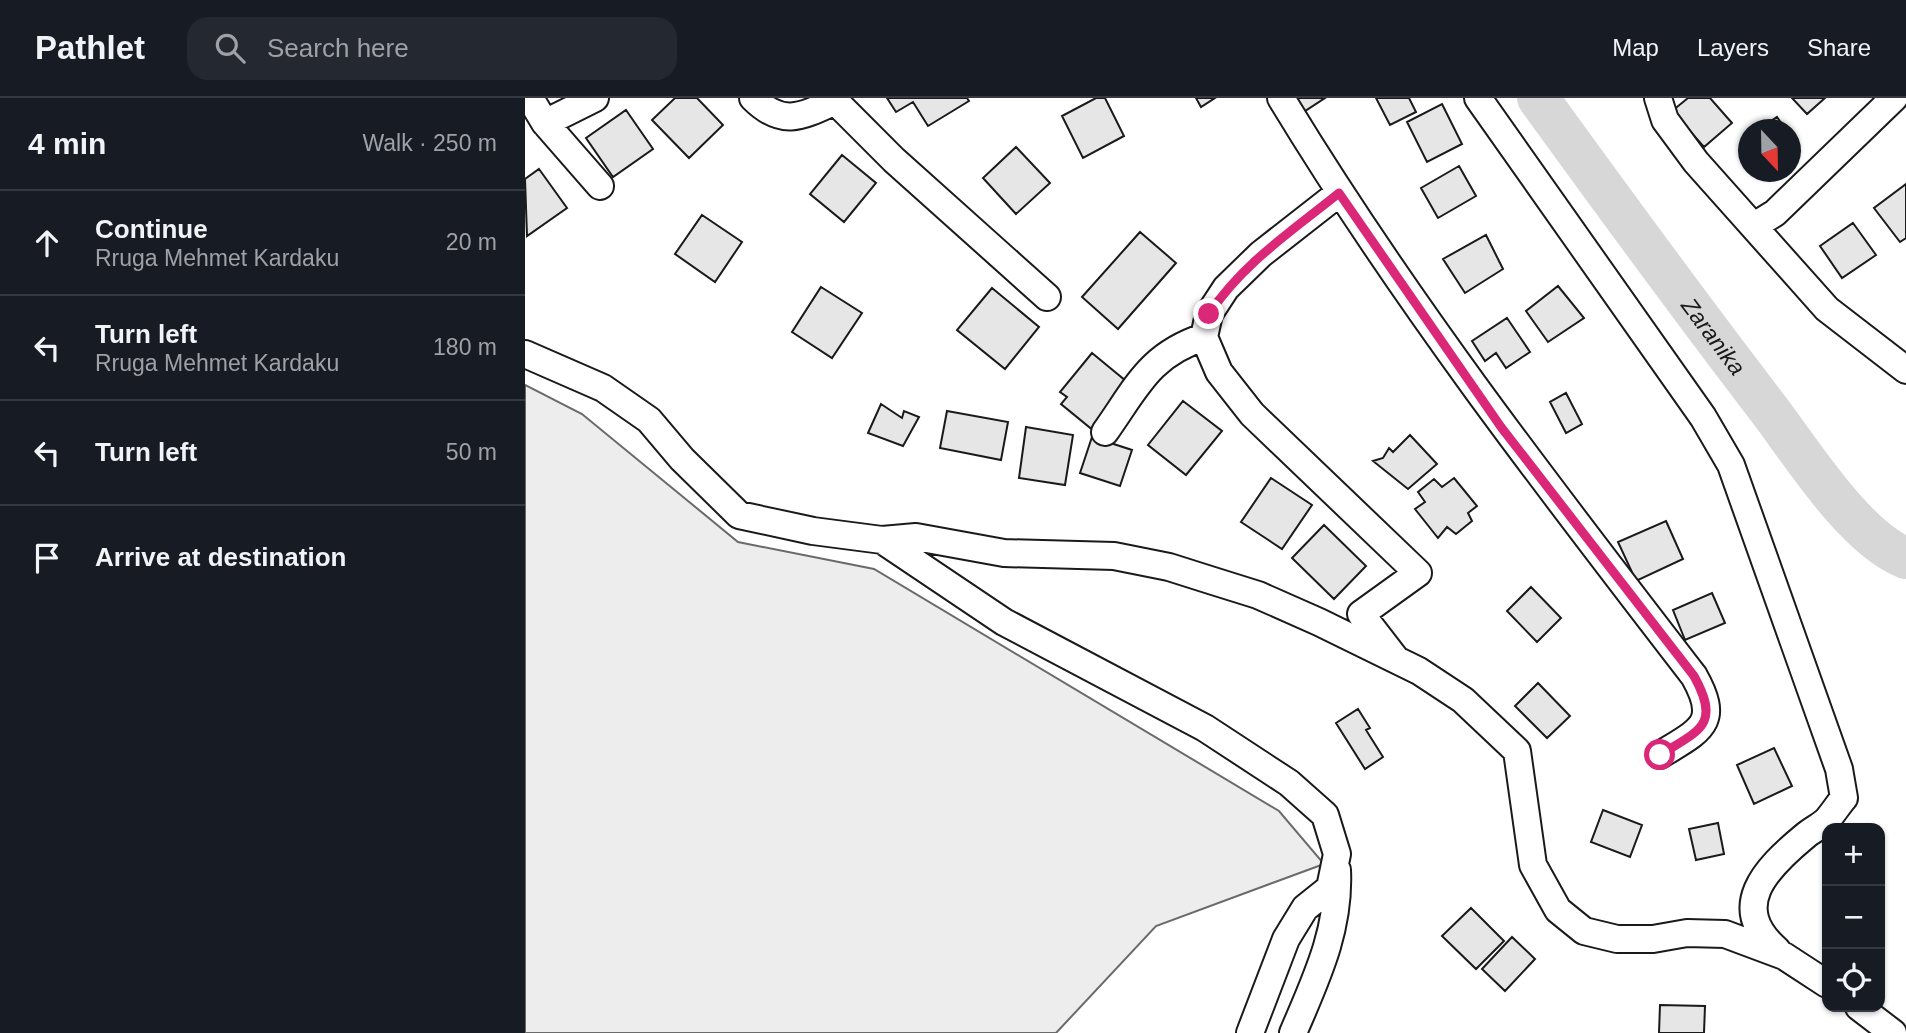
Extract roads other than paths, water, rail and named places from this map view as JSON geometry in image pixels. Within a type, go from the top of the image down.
[{"type":"street","points":[[530,98],[545,123],[600,186]]},
{"type":"street","points":[[545,123],[595,98]]},
{"type":"street","points":[[761,106],[792,98]]},
{"type":"street","points":[[1281,98],[1339,193],[1501,427],[1694,676],[1705,696],[1708,711],[1706,721],[1696,732],[1660,755]]},
{"type":"street","points":[[1478,98],[1703,417],[1731,465],[1839,769],[1844,798],[1826,821],[1777,861],[1759,883],[1753,907],[1759,934],[1784,956],[1822,981]]},
{"type":"street","points":[[1658,98],[1665,120],[1696,162],[1828,309],[1906,370]]},
{"type":"street","points":[[1754,226],[1782,206],[1894,98]]},
{"type":"street","points":[[761,106],[802,117],[835,102],[894,160],[1048,297]]},
{"type":"street","points":[[1339,193],[1261,254],[1226,288],[1209,314],[1204,337],[1219,372],[1252,414],[1417,573],[1361,614],[1398,662]]},
{"type":"street","points":[[1105,432],[1156,360],[1185,343],[1204,337]]},
{"type":"street","points":[[525,354],[603,388],[649,420],[682,459],[739,515],[813,531],[883,540],[916,537],[993,551],[1114,556],[1169,567],[1258,595],[1398,662],[1463,700],[1517,751],[1533,865],[1558,910],[1584,931],[1617,939],[1653,939],[1687,933],[1725,934],[1784,956]]},
{"type":"street","points":[[883,540],[1004,622],[1205,728],[1289,783],[1325,815],[1337,854],[1339,902],[1322,964],[1293,1033]]},
{"type":"street","points":[[1250,1033],[1286,939],[1305,908],[1329,888],[1337,854]]},
{"type":"street","points":[[1866,1012],[1893,1033]]},
{"type":"waterway","name":"Zaranika","points":[[1538,98],[1814,472],[1868,533],[1906,558]]}]
